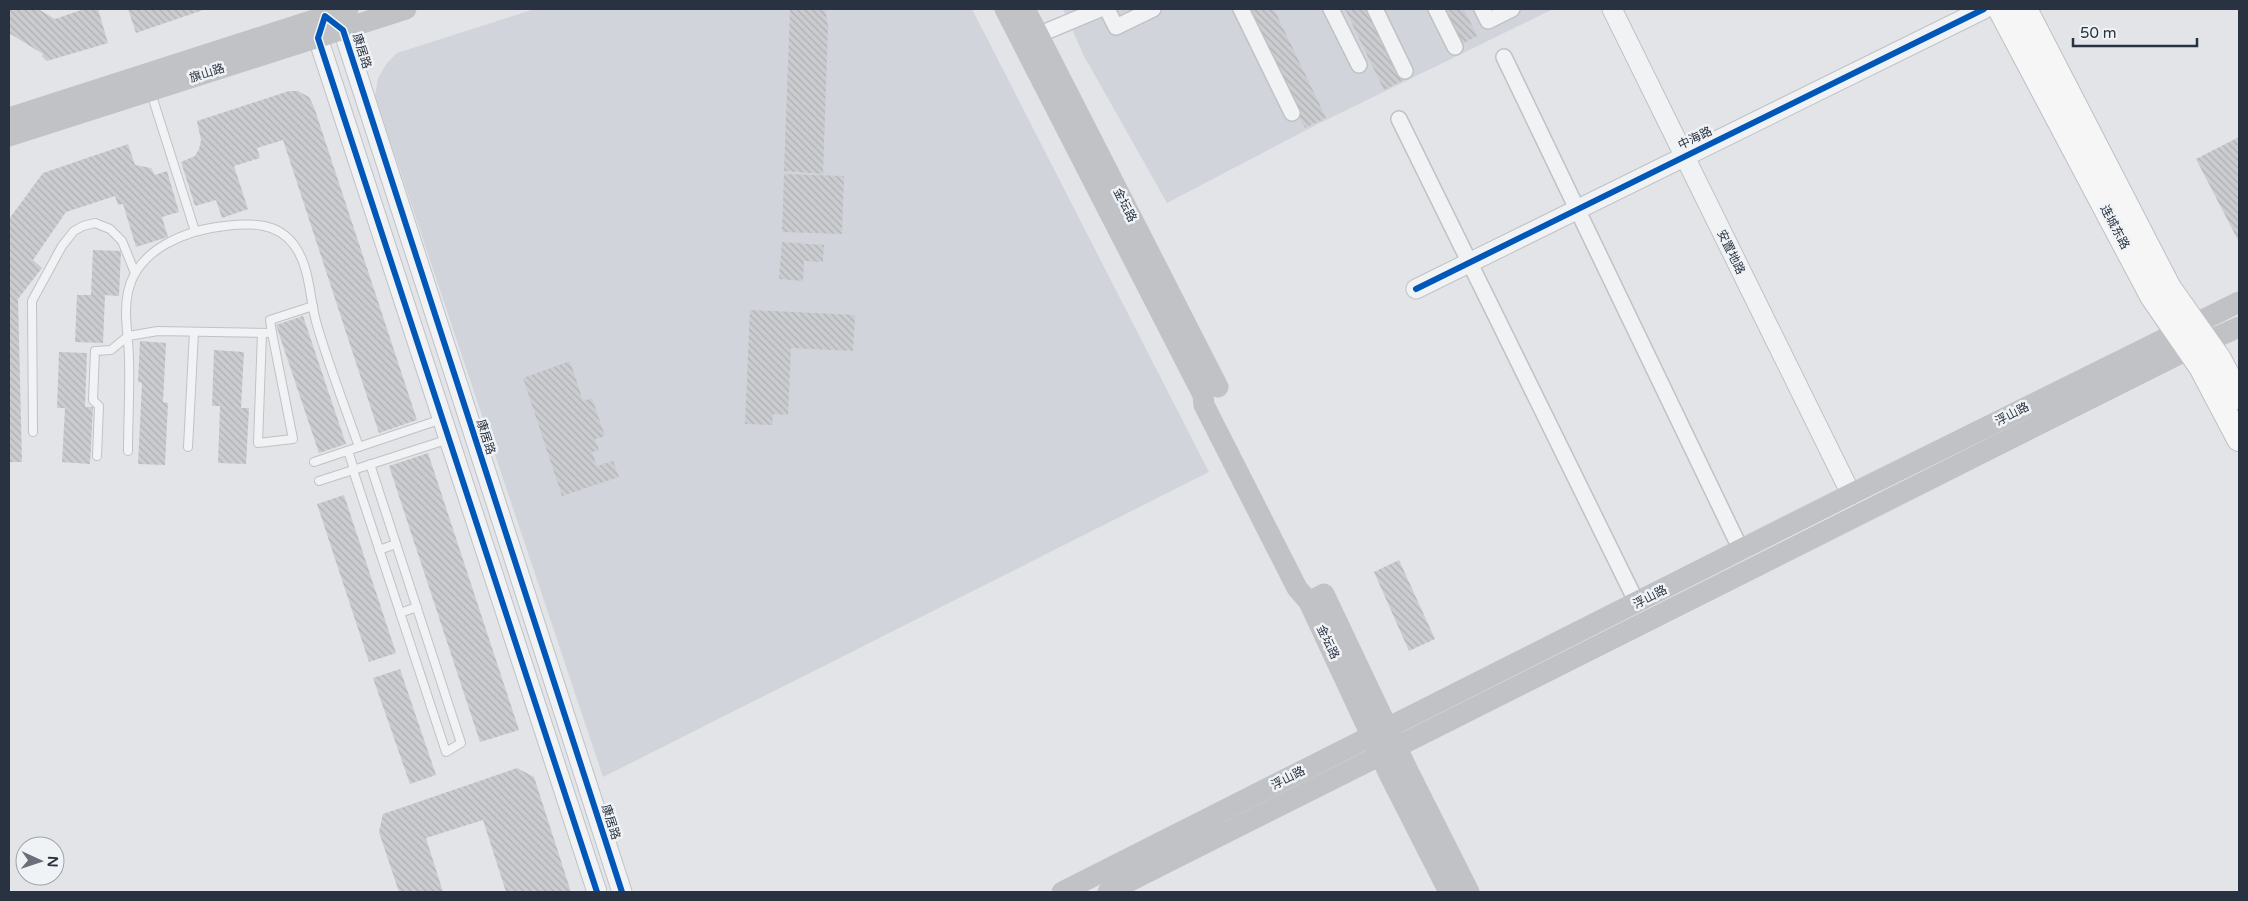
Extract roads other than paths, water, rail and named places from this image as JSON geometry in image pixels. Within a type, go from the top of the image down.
[{"type":"main road","name":"旗山路","points":[[9,118],[348,9]]},
{"type":"main road","name":"旗山路","points":[[9,136],[406,9]]},
{"type":"main road","name":"金坛路","points":[[1005,9],[1210,391]]},
{"type":"main road","name":"金坛路","points":[[1025,9],[1210,391],[1204,405],[1297,588],[1316,598],[1385,742],[1449,892]]},
{"type":"main road","name":"连城东路","points":[[2000,9],[2152,296],[2192,337],[2219,359],[2239,398]]},
{"type":"main road","name":"连城东路","points":[[2025,9],[2169,288],[2192,337],[2201,367],[2239,439]]},
{"type":"main road","name":"浮山路","points":[[1062,892],[1385,742],[2192,337],[2239,302]]},
{"type":"main road","name":"浮山路","points":[[1108,892],[1637,603],[1851,494],[2192,337],[2239,327]]},
{"type":"main road","name":"金坛路","points":[[1385,742],[1469,892]]},
{"type":"street","points":[[1038,35],[1100,9]]},
{"type":"street","points":[[1107,9],[1116,27],[1153,9]]},
{"type":"street","points":[[1241,9],[1292,113]]},
{"type":"street","points":[[1331,9],[1359,65]]},
{"type":"street","points":[[1375,9],[1404,71]]},
{"type":"street","points":[[1436,9],[1455,47]]},
{"type":"street","points":[[1482,9],[1488,21],[1512,9]]},
{"type":"street","name":"安置地路","points":[[1612,9],[1851,494]]},
{"type":"street","name":"中海路","points":[[1416,289],[1984,9]]},
{"type":"street","name":"康居路","points":[[325,16],[343,30],[622,892]]},
{"type":"street","points":[[325,16],[318,38],[597,892]]},
{"type":"street","points":[[1504,57],[1742,550]]},
{"type":"street","points":[[1399,119],[1637,603]]},
{"type":"lane","points":[[150,91],[196,232]]},
{"type":"lane","points":[[33,432],[32,302],[67,238],[83,226],[94,223],[110,229],[122,241],[135,273]]},
{"type":"lane","points":[[128,451],[128,336],[126,311],[128,292],[135,273],[145,259],[161,247],[196,232],[243,224],[266,225],[282,233],[294,246],[302,260],[316,324],[359,447]]},
{"type":"lane","points":[[262,333],[258,443],[293,439],[270,320],[313,306]]},
{"type":"lane","points":[[97,456],[99,406],[93,400],[95,352],[111,350],[128,336],[158,331],[272,333]]},
{"type":"lane","points":[[188,447],[194,332]]},
{"type":"lane","points":[[314,462],[442,419]]},
{"type":"lane","points":[[319,481],[449,439]]},
{"type":"lane","points":[[348,451],[446,752],[461,743],[370,464]]},
{"type":"lane","points":[[379,550],[396,544]]},
{"type":"lane","points":[[400,613],[417,607]]},
{"type":"lane","points":[[424,685],[440,679]]}]
